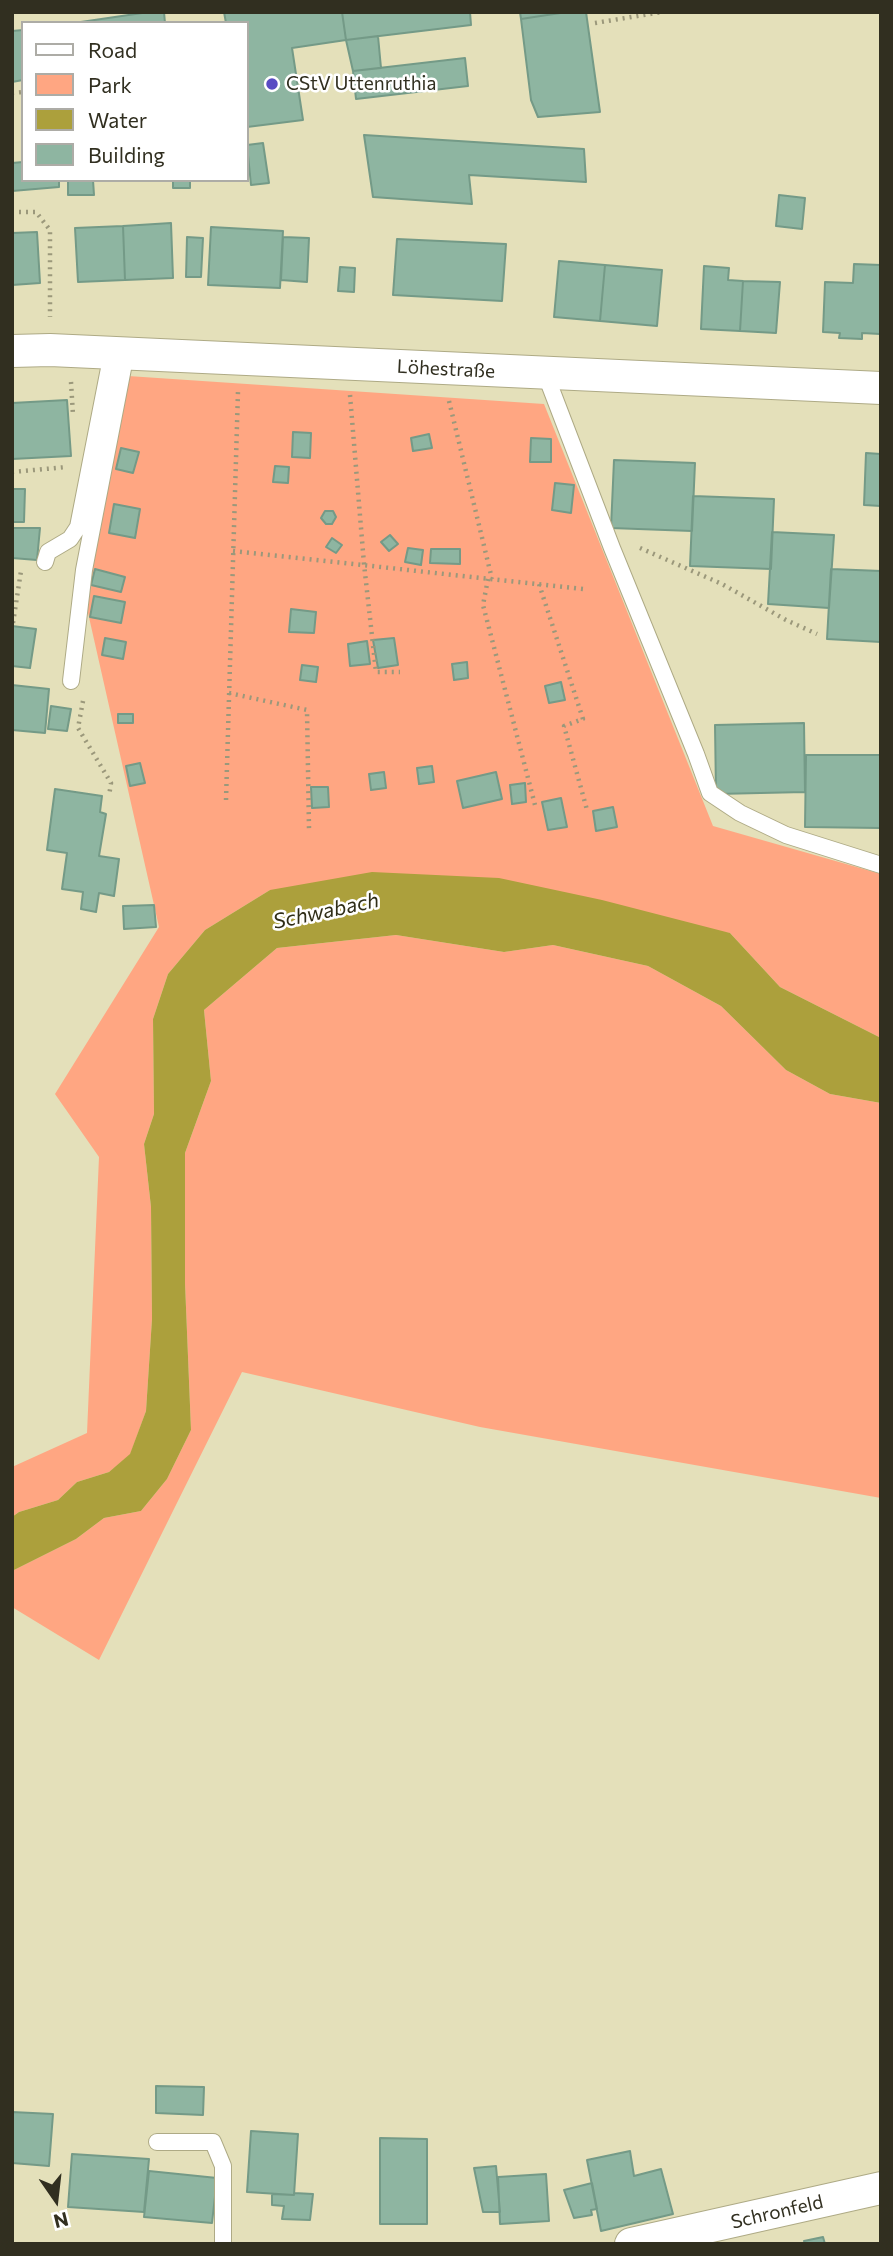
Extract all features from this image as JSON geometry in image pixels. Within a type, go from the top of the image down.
[{"type":"street","name":"Löhestraße","points":[[12,351],[59,350],[881,388]]},
{"type":"street","name":"Schronfeld","points":[[631,2244],[881,2188]]},
{"type":"lane","points":[[45,562],[48,552],[70,539],[79,527],[119,353]]},
{"type":"lane","points":[[71,681],[84,570],[119,353]]},
{"type":"lane","points":[[545,373],[710,793],[740,813],[786,835],[881,865]]},
{"type":"lane","points":[[158,2142],[213,2142],[223,2166],[223,2244]]},
{"type":"path","points":[[595,23],[662,12]]},
{"type":"path","points":[[12,212],[36,212],[50,230],[59,350],[74,428]]},
{"type":"path","points":[[344,363],[350,391],[376,672],[400,672]]},
{"type":"path","points":[[226,800],[238,390]]},
{"type":"path","points":[[449,401],[490,579],[483,605],[535,805]]},
{"type":"path","points":[[12,472],[77,467]]},
{"type":"path","points":[[607,534],[722,584],[817,634]]},
{"type":"path","points":[[233,551],[583,589]]},
{"type":"path","points":[[13,623],[22,564],[37,567],[45,562]]},
{"type":"path","points":[[539,584],[583,719],[564,726],[587,810]]},
{"type":"path","points":[[71,681],[86,689],[78,728],[111,783],[108,796]]},
{"type":"path","points":[[229,693],[307,710],[309,829]]},
{"type":"green space","points":[[128,376],[544,404],[713,826],[881,874],[881,1038],[780,987],[730,933],[270,890],[205,930],[168,974],[153,1019],[154,1114],[144,1144],[151,1207],[152,1319],[146,1411],[130,1455],[109,1472],[77,1482],[58,1500],[19,1512],[12,1517],[12,1467],[87,1433],[99,1157],[55,1094],[159,927],[86,604]]},
{"type":"green space","points":[[396,935],[504,952],[553,945],[648,966],[721,1006],[786,1070],[830,1094],[881,1103],[881,1498],[480,1427],[242,1372],[99,1660],[12,1607],[12,1571],[76,1539],[104,1518],[141,1511],[167,1479],[191,1430],[185,1283],[185,1153],[211,1081],[204,1010],[277,948]]},
{"type":"water","name":"Schwabach","points":[[372,872],[499,878],[602,900],[730,933],[780,987],[881,1038],[881,1103],[830,1094],[786,1070],[721,1006],[648,966],[553,945],[504,952],[396,935],[277,948],[204,1010],[211,1081],[185,1153],[185,1283],[191,1430],[167,1479],[141,1511],[104,1518],[76,1539],[12,1571],[12,1517],[19,1512],[58,1500],[77,1482],[109,1472],[130,1454],[146,1411],[152,1319],[151,1207],[144,1144],[154,1114],[153,1019],[168,974],[205,930],[270,890]]},
{"type":"building","points":[[164,12],[165,21],[88,21]]},
{"type":"building","name":"CStV Uttenruthia","points":[[224,12],[342,12],[346,40],[292,48],[303,120],[248,127],[248,21],[226,21]]},
{"type":"building","points":[[342,12],[470,12],[471,25],[346,40]]},
{"type":"building","points":[[520,12],[567,12],[521,19]]},
{"type":"building","points":[[586,12],[600,112],[538,117],[531,100],[521,19]]},
{"type":"building","points":[[21,30],[21,80],[12,82],[12,31]]},
{"type":"building","points":[[378,36],[381,68],[353,71],[346,40]]},
{"type":"building","points":[[465,58],[468,86],[356,99],[353,71]]},
{"type":"building","points":[[364,135],[584,149],[586,182],[469,175],[472,204],[373,197]]},
{"type":"building","points":[[263,143],[269,183],[251,185],[248,145]]},
{"type":"building","points":[[21,162],[21,182],[59,182],[59,187],[12,191],[12,163]]},
{"type":"building","points":[[68,182],[93,182],[94,195],[68,195]]},
{"type":"building","points":[[173,182],[190,182],[190,188],[173,188]]},
{"type":"building","points":[[779,195],[805,198],[802,229],[776,226]]},
{"type":"building","points":[[171,223],[173,278],[125,280],[123,226]]},
{"type":"building","points":[[123,226],[125,280],[78,282],[75,228]]},
{"type":"building","points":[[211,227],[283,231],[280,288],[208,285]]},
{"type":"building","points":[[37,232],[40,283],[12,285],[12,233]]},
{"type":"building","points":[[187,237],[203,238],[201,277],[186,277]]},
{"type":"building","points":[[283,237],[309,238],[307,282],[281,280]]},
{"type":"building","points":[[397,239],[506,244],[502,301],[393,295]]},
{"type":"building","points":[[559,261],[605,265],[600,321],[554,317]]},
{"type":"building","points":[[854,264],[881,265],[880,334],[862,333],[862,339],[839,338],[840,333],[823,332],[825,282],[853,283]]},
{"type":"building","points":[[605,265],[662,270],[657,326],[600,321]]},
{"type":"building","points":[[704,266],[729,268],[728,280],[743,281],[740,331],[701,329]]},
{"type":"building","points":[[340,267],[355,268],[354,292],[338,291]]},
{"type":"building","points":[[743,281],[780,282],[776,333],[740,331]]},
{"type":"building","points":[[67,400],[71,456],[12,459],[12,403]]},
{"type":"building","points":[[293,432],[311,433],[310,458],[292,457]]},
{"type":"building","points":[[429,434],[432,448],[413,451],[411,438]]},
{"type":"building","points":[[531,438],[551,439],[551,462],[530,462]]},
{"type":"building","points":[[121,448],[139,452],[133,473],[116,469]]},
{"type":"building","points":[[866,453],[881,454],[881,506],[864,505]]},
{"type":"building","points":[[614,460],[695,463],[692,531],[611,528]]},
{"type":"building","points":[[275,466],[289,467],[288,483],[273,482]]},
{"type":"building","points":[[555,483],[574,485],[571,513],[552,510]]},
{"type":"building","points":[[12,489],[25,489],[24,522],[12,522]]},
{"type":"building","points":[[693,496],[774,499],[771,569],[690,566]]},
{"type":"building","points":[[114,504],[140,509],[135,538],[109,533]]},
{"type":"building","points":[[325,511],[333,511],[336,517],[332,524],[326,524],[321,518]]},
{"type":"building","points":[[12,528],[40,528],[37,560],[12,558]]},
{"type":"building","points":[[772,532],[834,535],[829,608],[768,604]]},
{"type":"building","points":[[390,535],[398,544],[389,551],[381,542]]},
{"type":"building","points":[[332,538],[342,545],[336,553],[326,547]]},
{"type":"building","points":[[408,548],[423,550],[421,565],[405,562]]},
{"type":"building","points":[[431,549],[460,549],[460,564],[430,563]]},
{"type":"building","points":[[95,569],[125,577],[121,592],[91,585]]},
{"type":"building","points":[[831,569],[881,571],[881,642],[827,639]]},
{"type":"building","points":[[94,596],[125,602],[121,623],[90,617]]},
{"type":"building","points":[[291,609],[316,612],[314,633],[289,632]]},
{"type":"building","points":[[12,626],[36,629],[30,668],[12,666]]},
{"type":"building","points":[[105,638],[126,642],[123,659],[102,655]]},
{"type":"building","points":[[394,638],[398,665],[378,668],[373,640]]},
{"type":"building","points":[[367,641],[370,664],[350,666],[348,644]]},
{"type":"building","points":[[467,662],[468,678],[454,680],[452,664]]},
{"type":"building","points":[[302,665],[318,667],[316,682],[300,680]]},
{"type":"building","points":[[561,682],[565,700],[549,703],[545,686]]},
{"type":"building","points":[[12,685],[49,689],[45,733],[12,730]]},
{"type":"building","points":[[51,706],[71,709],[67,731],[48,729]]},
{"type":"building","points":[[118,714],[133,714],[133,723],[118,723]]},
{"type":"building","points":[[804,723],[805,792],[716,794],[715,725]]},
{"type":"building","points":[[806,755],[881,755],[881,828],[805,827]]},
{"type":"building","points":[[140,763],[145,783],[130,786],[126,766]]},
{"type":"building","points":[[432,766],[434,782],[419,784],[417,768]]},
{"type":"building","points":[[384,772],[386,788],[371,790],[369,774]]},
{"type":"building","points":[[496,772],[502,799],[463,808],[457,781]]},
{"type":"building","points":[[525,783],[526,802],[512,804],[510,785]]},
{"type":"building","points":[[311,787],[328,787],[329,807],[312,808]]},
{"type":"building","points":[[55,789],[102,796],[100,812],[106,814],[99,856],[119,859],[114,896],[99,893],[96,912],[81,909],[83,892],[62,889],[67,853],[47,850]]},
{"type":"building","points":[[561,798],[567,827],[548,830],[542,802]]},
{"type":"building","points":[[613,807],[617,827],[596,831],[593,811]]},
{"type":"building","points":[[154,905],[156,927],[124,929],[123,906]]},
{"type":"building","points":[[156,2086],[204,2087],[203,2115],[156,2113]]},
{"type":"building","points":[[12,2112],[53,2114],[49,2166],[12,2163]]},
{"type":"building","points":[[251,2131],[298,2134],[294,2195],[247,2192]]},
{"type":"building","points":[[380,2138],[427,2139],[427,2224],[380,2224]]},
{"type":"building","points":[[630,2151],[634,2176],[661,2169],[673,2214],[601,2231],[587,2160]]},
{"type":"building","points":[[72,2154],[149,2159],[144,2212],[68,2207]]},
{"type":"building","points":[[496,2166],[500,2212],[483,2212],[474,2168]]},
{"type":"building","points":[[149,2171],[217,2178],[212,2223],[144,2217]]},
{"type":"building","points":[[546,2174],[549,2221],[500,2224],[498,2177]]},
{"type":"building","points":[[592,2183],[597,2209],[591,2210],[592,2215],[574,2218],[564,2190]]},
{"type":"building","points":[[272,2194],[313,2194],[310,2220],[282,2219],[284,2206],[272,2205]]},
{"type":"building","points":[[823,2237],[825,2244],[805,2244],[804,2241]]},
{"type":"place","name":"CStV Uttenruthia","points":[[272,84]]}]
